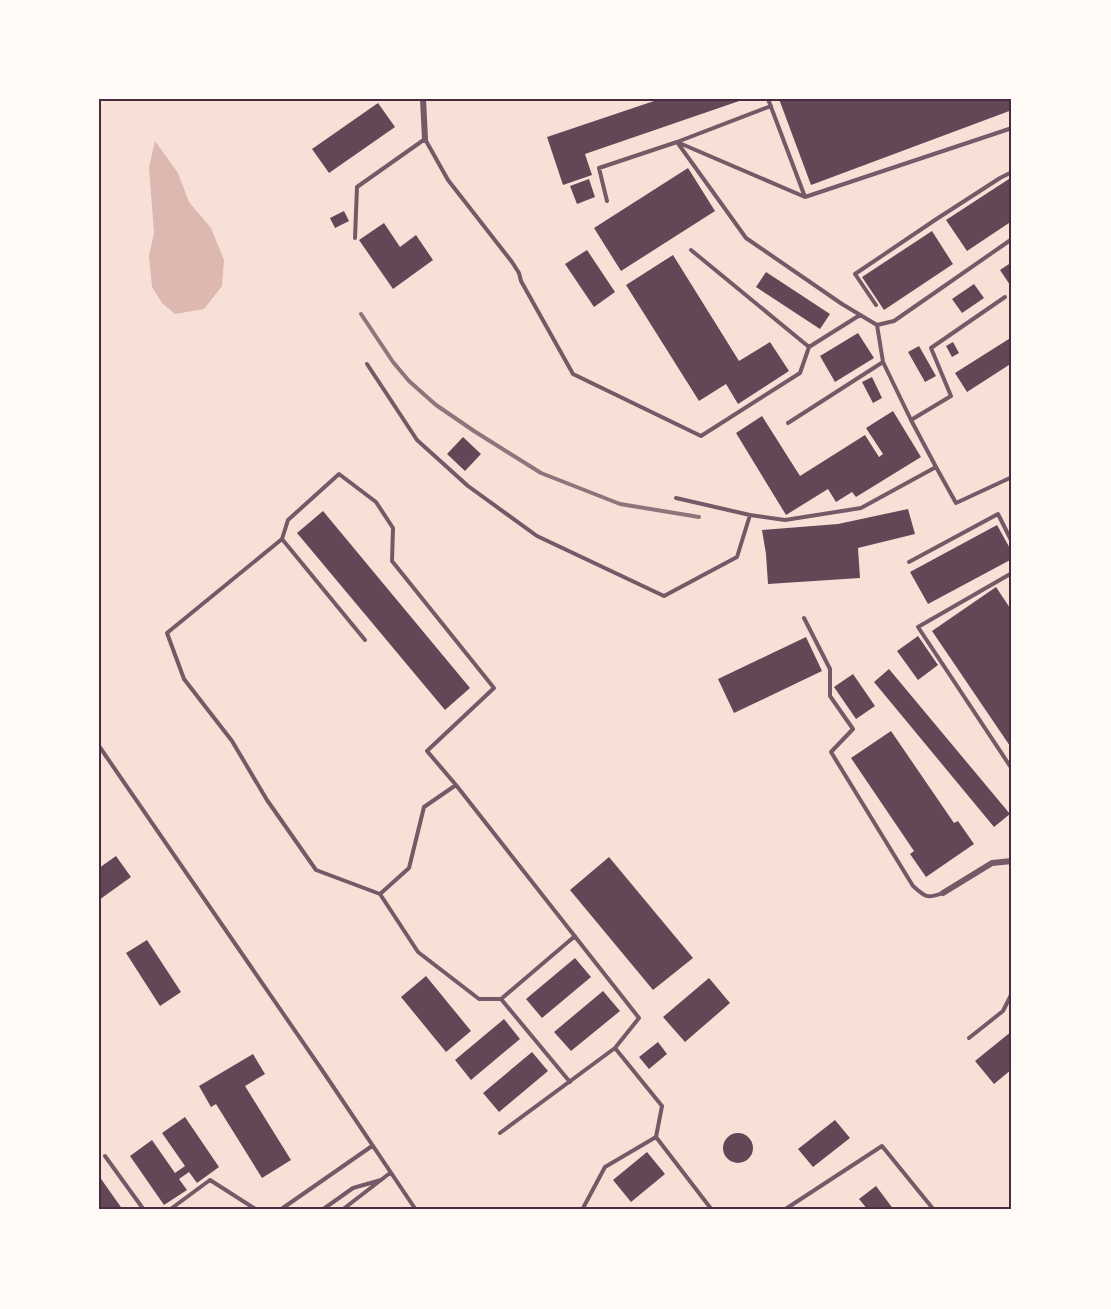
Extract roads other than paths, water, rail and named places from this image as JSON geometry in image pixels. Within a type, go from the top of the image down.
[{"type":"street","points":[[423,99],[425,139]]},
{"type":"street","points":[[943,893],[992,862],[1012,861]]},
{"type":"lane","points":[[768,99],[805,197]]},
{"type":"lane","points":[[607,201],[599,168],[677,142],[771,106]]},
{"type":"lane","points":[[677,142],[805,197],[1012,128]]},
{"type":"lane","points":[[355,238],[357,187],[425,139],[448,180],[513,262],[521,281],[573,374],[701,436],[800,373],[809,347],[860,315]]},
{"type":"lane","points":[[677,142],[746,238],[877,325],[894,321],[1012,239]]},
{"type":"lane","points":[[876,304],[855,274],[1012,172]]},
{"type":"lane","points":[[691,250],[809,347]]},
{"type":"lane","points":[[911,420],[951,396],[931,348],[1005,297]]},
{"type":"lane","points":[[877,325],[883,362],[956,504],[1012,477]]},
{"type":"lane","points":[[788,423],[883,362]]},
{"type":"lane","points":[[367,364],[417,440],[468,486],[537,536],[664,596],[737,557],[750,515]]},
{"type":"lane","points":[[676,498],[750,515],[785,520],[861,508],[936,466]]},
{"type":"lane","points":[[500,1134],[615,1048],[639,1018],[575,936],[456,785],[427,752],[494,688],[392,561],[393,528],[376,502],[339,474],[288,520],[282,539],[167,633],[184,679],[232,741],[267,800],[316,870],[380,894],[418,952],[480,999],[501,999],[575,936]]},
{"type":"lane","points":[[909,562],[998,514],[1012,542]]},
{"type":"lane","points":[[282,539],[365,640]]},
{"type":"lane","points":[[1012,573],[918,627],[1012,769]]},
{"type":"lane","points":[[804,618],[830,669],[830,696],[853,729],[831,753],[913,886],[923,896],[932,897],[943,893]]},
{"type":"lane","points":[[99,746],[416,1210]]},
{"type":"lane","points":[[380,894],[409,868],[424,807],[456,785]]},
{"type":"lane","points":[[969,1038],[1003,1011],[1012,993]]},
{"type":"lane","points":[[501,999],[570,1082]]},
{"type":"lane","points":[[615,1048],[662,1106],[656,1137],[712,1210]]},
{"type":"lane","points":[[582,1210],[604,1167],[656,1137]]},
{"type":"lane","points":[[280,1210],[372,1146]]},
{"type":"lane","points":[[784,1210],[882,1146],[934,1210]]},
{"type":"lane","points":[[105,1156],[144,1210]]},
{"type":"lane","points":[[342,1210],[390,1173]]},
{"type":"lane","points":[[172,1208],[210,1180],[257,1210]]},
{"type":"lane","points":[[322,1210],[353,1188],[381,1180]]},
{"type":"railway","points":[[361,314],[393,362],[409,381],[436,405],[541,473],[620,504],[699,517]]}]
